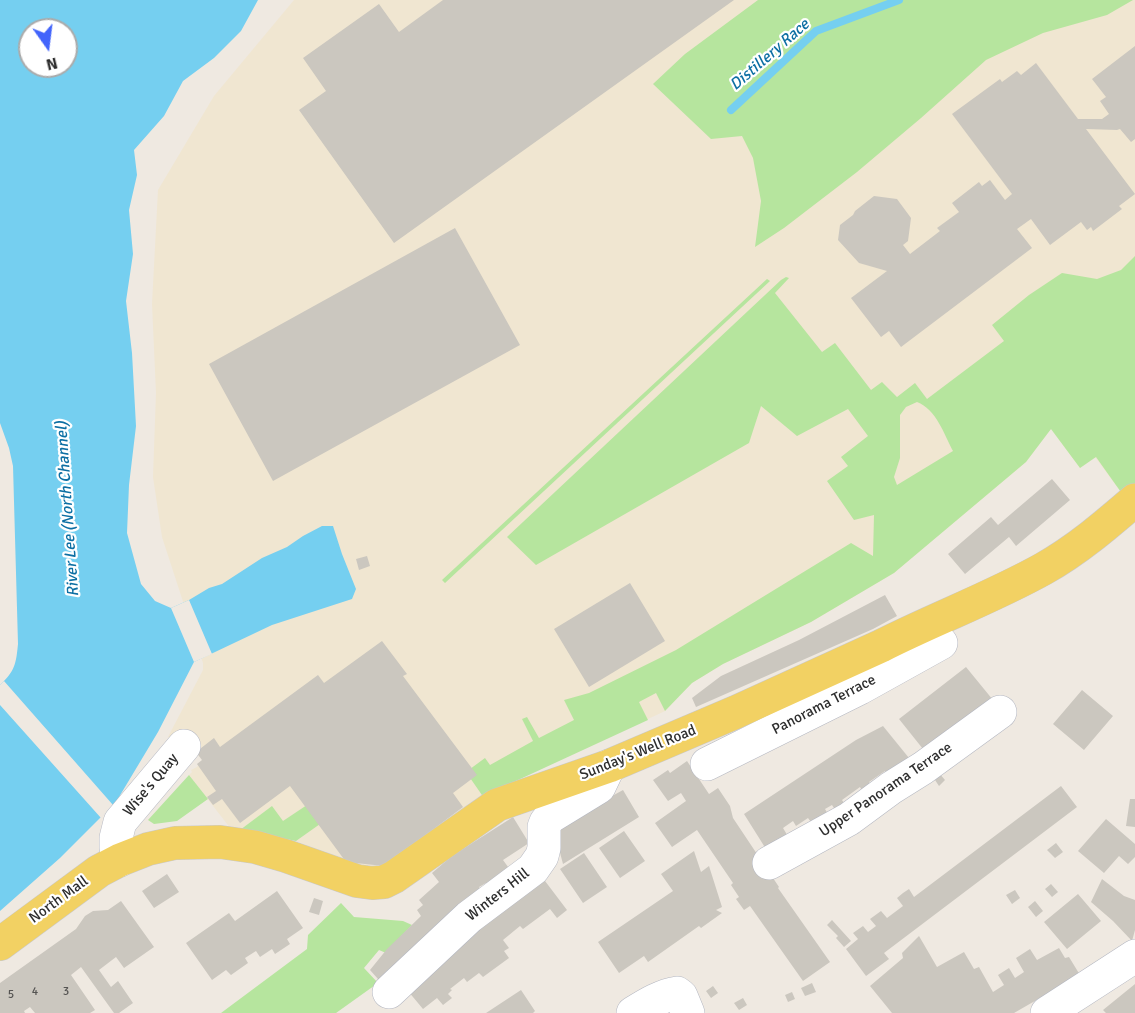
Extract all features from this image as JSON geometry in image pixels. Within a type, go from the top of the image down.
[{"type":"main road","name":"Sunday's Well Road","points":[[120,860],[168,844],[194,841],[220,842],[255,847],[357,881],[384,882],[497,805],[609,766],[726,717],[998,593],[1069,553],[1135,500]]},
{"type":"main road","name":"North Mall","points":[[0,944],[99,871],[120,860]]},
{"type":"street","name":"Panorama Terrace","points":[[707,764],[860,688],[940,643]]},
{"type":"street","name":"Upper Panorama Terrace","points":[[769,863],[849,819],[1000,712]]},
{"type":"street","name":"Wise's Quay","points":[[120,860],[116,838],[120,822],[184,746]]},
{"type":"street","name":"Winters Hill","points":[[389,992],[469,917],[533,869],[542,856],[546,822],[550,817],[599,787],[609,766]]},
{"type":"street","points":[[1053,1012],[1135,956]]},
{"type":"street","points":[[633,1013],[673,993],[681,996],[688,1013]]},
{"type":"shaded area","points":[[294,0],[1135,0],[1135,483],[1123,495],[1095,457],[1080,468],[1051,429],[1026,462],[894,573],[811,622],[723,664],[692,683],[665,711],[492,792],[388,868],[350,866],[296,841],[231,829],[189,775],[202,760],[196,752],[168,737],[203,670],[203,663],[162,537],[153,477],[156,393],[152,304],[158,190],[214,96]]},
{"type":"green space","points":[[758,0],[1133,0],[1107,15],[1043,33],[986,60],[857,172],[784,228],[755,247],[761,201],[753,158],[742,136],[711,139],[653,84],[685,54]]},
{"type":"green space","points":[[1135,256],[1135,483],[1123,495],[1096,457],[1080,468],[1051,429],[1026,462],[894,573],[811,622],[723,664],[692,683],[665,711],[656,693],[639,702],[648,720],[492,792],[484,798],[466,772],[485,758],[490,765],[533,741],[522,719],[527,717],[539,738],[574,720],[564,700],[589,693],[676,650],[851,543],[873,556],[874,515],[854,520],[827,481],[848,466],[841,457],[868,436],[848,409],[797,436],[761,406],[749,443],[536,565],[507,537],[781,280],[789,278],[775,293],[822,352],[835,343],[871,390],[882,382],[897,397],[915,383],[927,399],[1004,341],[992,325],[1029,295],[1062,273],[1097,279],[1121,270]],"holes":[[[917,402],[924,405],[939,423],[953,451],[897,485],[894,477],[900,458],[900,415],[906,407]]]},
{"type":"green space","points":[[767,279],[770,281],[445,583],[442,580]]},
{"type":"green space","points":[[189,775],[208,799],[177,821],[154,824],[148,820]]},
{"type":"green space","points":[[307,805],[320,824],[296,841],[240,830],[272,806],[283,821]]},
{"type":"green space","points":[[341,903],[354,917],[403,921],[412,925],[386,953],[379,950],[364,968],[378,983],[336,1013],[221,1013],[307,949],[308,935]]},
{"type":"water","name":"River Lee (North Channel)","points":[[0,0],[258,0],[241,31],[214,58],[183,81],[164,116],[134,150],[137,175],[129,210],[133,254],[126,301],[132,353],[136,426],[129,485],[127,533],[141,584],[155,601],[171,608],[209,588],[222,584],[262,558],[287,547],[322,526],[333,526],[356,589],[352,599],[272,625],[194,662],[158,732],[116,802],[60,858],[0,911],[0,685],[14,667],[18,644],[13,466],[0,423]]},
{"type":"pier","points":[[189,600],[212,654],[194,662],[171,608]]},
{"type":"pier","points":[[4,681],[113,805],[101,818],[0,705],[0,685]]},
{"type":"building","points":[[443,0],[734,0],[394,243],[299,110],[326,91],[303,58],[379,4],[399,32]]},
{"type":"building","points":[[1135,46],[1135,139],[1131,142],[1120,129],[1086,129],[1135,194],[1119,206],[1122,209],[1093,231],[1091,227],[1087,230],[1081,222],[1050,245],[1031,219],[1017,229],[1032,248],[901,347],[889,331],[881,337],[851,298],[887,271],[859,263],[838,240],[840,225],[874,196],[897,199],[911,218],[908,241],[903,245],[910,254],[940,231],[937,228],[959,212],[952,203],[979,182],[982,186],[990,180],[1005,200],[1012,194],[952,114],[1000,79],[1002,82],[1017,71],[1021,75],[1036,63],[1078,119],[1102,119],[1109,114],[1100,101],[1106,97],[1092,79]]},
{"type":"building","points":[[455,228],[520,345],[273,481],[209,364]]},
{"type":"building","points":[[1052,479],[1070,500],[1016,546],[1009,537],[965,574],[948,554],[991,517],[998,525]]},
{"type":"building","points":[[367,556],[370,566],[359,570],[356,559]]},
{"type":"building","points":[[630,583],[665,641],[589,687],[554,629]]},
{"type":"building","points":[[885,595],[897,616],[873,629],[696,707],[692,698],[721,676],[799,640]]},
{"type":"building","points":[[382,641],[407,674],[403,676],[477,775],[453,793],[463,807],[384,866],[346,862],[290,786],[240,823],[222,799],[213,805],[207,797],[216,791],[197,764],[202,760],[196,752],[214,738],[220,747],[318,675],[324,683]]},
{"type":"building","points":[[966,667],[993,700],[923,749],[899,719]]},
{"type":"building","points":[[1082,690],[1113,716],[1084,750],[1053,724]]},
{"type":"building","points":[[883,726],[909,758],[892,781],[885,771],[869,782],[875,790],[865,796],[860,787],[842,800],[848,809],[839,816],[832,805],[825,809],[831,819],[816,829],[808,818],[796,826],[793,821],[783,828],[792,843],[771,857],[744,814],[856,740]]},
{"type":"building","points":[[687,761],[709,794],[718,788],[730,806],[733,818],[778,888],[830,962],[803,981],[750,906],[744,910],[736,899],[739,897],[731,885],[733,883],[697,830],[672,847],[655,823],[686,801],[681,793],[668,801],[653,780],[668,770],[670,773]]},
{"type":"building","points":[[939,773],[945,780],[939,786],[933,777]]},
{"type":"building","points":[[1061,786],[1077,807],[884,953],[889,959],[866,976],[846,949],[858,939],[853,933],[863,926],[868,932],[876,926],[870,919],[881,911],[887,918],[903,906],[897,898],[903,893],[909,889],[914,897]]},
{"type":"building","points":[[623,790],[639,817],[563,864],[553,826]]},
{"type":"building","points":[[1130,799],[1135,799],[1135,827],[1126,826]]},
{"type":"building","points":[[513,817],[529,843],[503,860],[511,871],[487,886],[486,883],[479,887],[484,895],[386,988],[370,970],[387,949],[421,916],[417,910],[423,905],[419,900],[439,882],[432,873],[452,856]]},
{"type":"building","points":[[1106,819],[1135,844],[1135,857],[1128,864],[1119,856],[1104,873],[1078,851]]},
{"type":"building","points":[[624,831],[645,861],[620,878],[599,848]]},
{"type":"building","points":[[1056,843],[1063,852],[1055,858],[1047,850]]},
{"type":"building","points":[[694,851],[701,872],[709,866],[722,907],[716,910],[722,913],[701,928],[699,926],[648,962],[644,956],[619,973],[598,942],[673,891],[661,874]]},
{"type":"building","points":[[584,853],[607,887],[583,903],[560,869]]},
{"type":"building","points":[[167,874],[179,892],[154,908],[142,891]]},
{"type":"building","points":[[542,877],[567,910],[557,918],[550,909],[523,929],[520,926],[503,940],[509,948],[504,951],[509,958],[483,977],[479,973],[467,982],[464,978],[450,989],[452,990],[448,994],[452,998],[443,1005],[437,998],[423,1009],[408,991],[418,975]]},
{"type":"building","points":[[1102,879],[1124,896],[1135,900],[1135,930],[1132,941],[1091,902]]},
{"type":"building","points":[[1051,884],[1058,892],[1052,897],[1045,889]]},
{"type":"building","points":[[1015,890],[1020,898],[1012,904],[1006,895]]},
{"type":"building","points":[[277,891],[303,928],[287,939],[290,944],[275,954],[272,949],[260,957],[256,951],[245,958],[248,963],[231,975],[226,970],[212,980],[186,943],[229,913],[235,921]]},
{"type":"building","points":[[1078,894],[1101,921],[1067,949],[1044,922]]},
{"type":"building","points":[[314,898],[323,901],[319,915],[309,912]]},
{"type":"building","points":[[121,901],[154,947],[124,968],[116,957],[99,970],[111,987],[118,981],[133,1003],[119,1013],[114,1013],[81,967],[71,975],[95,1010],[90,1013],[35,1013],[30,1007],[24,1011],[25,1013],[0,1013],[0,983],[76,929],[85,916],[93,911],[108,910]]},
{"type":"building","points":[[1035,901],[1043,911],[1036,917],[1028,907]]},
{"type":"building","points":[[832,920],[851,941],[844,947],[836,938],[838,936],[827,925]]},
{"type":"building","points":[[919,936],[937,967],[964,952],[974,969],[979,967],[993,992],[1004,985],[998,975],[1009,968],[1015,978],[1024,972],[1016,958],[1030,949],[1037,960],[1059,948],[1065,958],[1069,957],[1080,975],[1014,1013],[892,1013],[870,986],[903,958],[902,953]]},
{"type":"building","points":[[812,983],[816,992],[805,996],[801,988]]},
{"type":"building","points":[[1135,984],[1135,1013],[1106,1013],[1103,1010]]},
{"type":"building","points":[[713,986],[718,993],[711,998],[706,991]]},
{"type":"building","points":[[521,990],[535,1011],[533,1013],[486,1013]]},
{"type":"building","points":[[792,992],[795,999],[788,1002],[785,995]]},
{"type":"building","points":[[743,998],[747,1005],[739,1010],[734,1003]]},
{"type":"waterway","name":"Distillery Race","points":[[731,110],[816,31],[899,0]]}]
